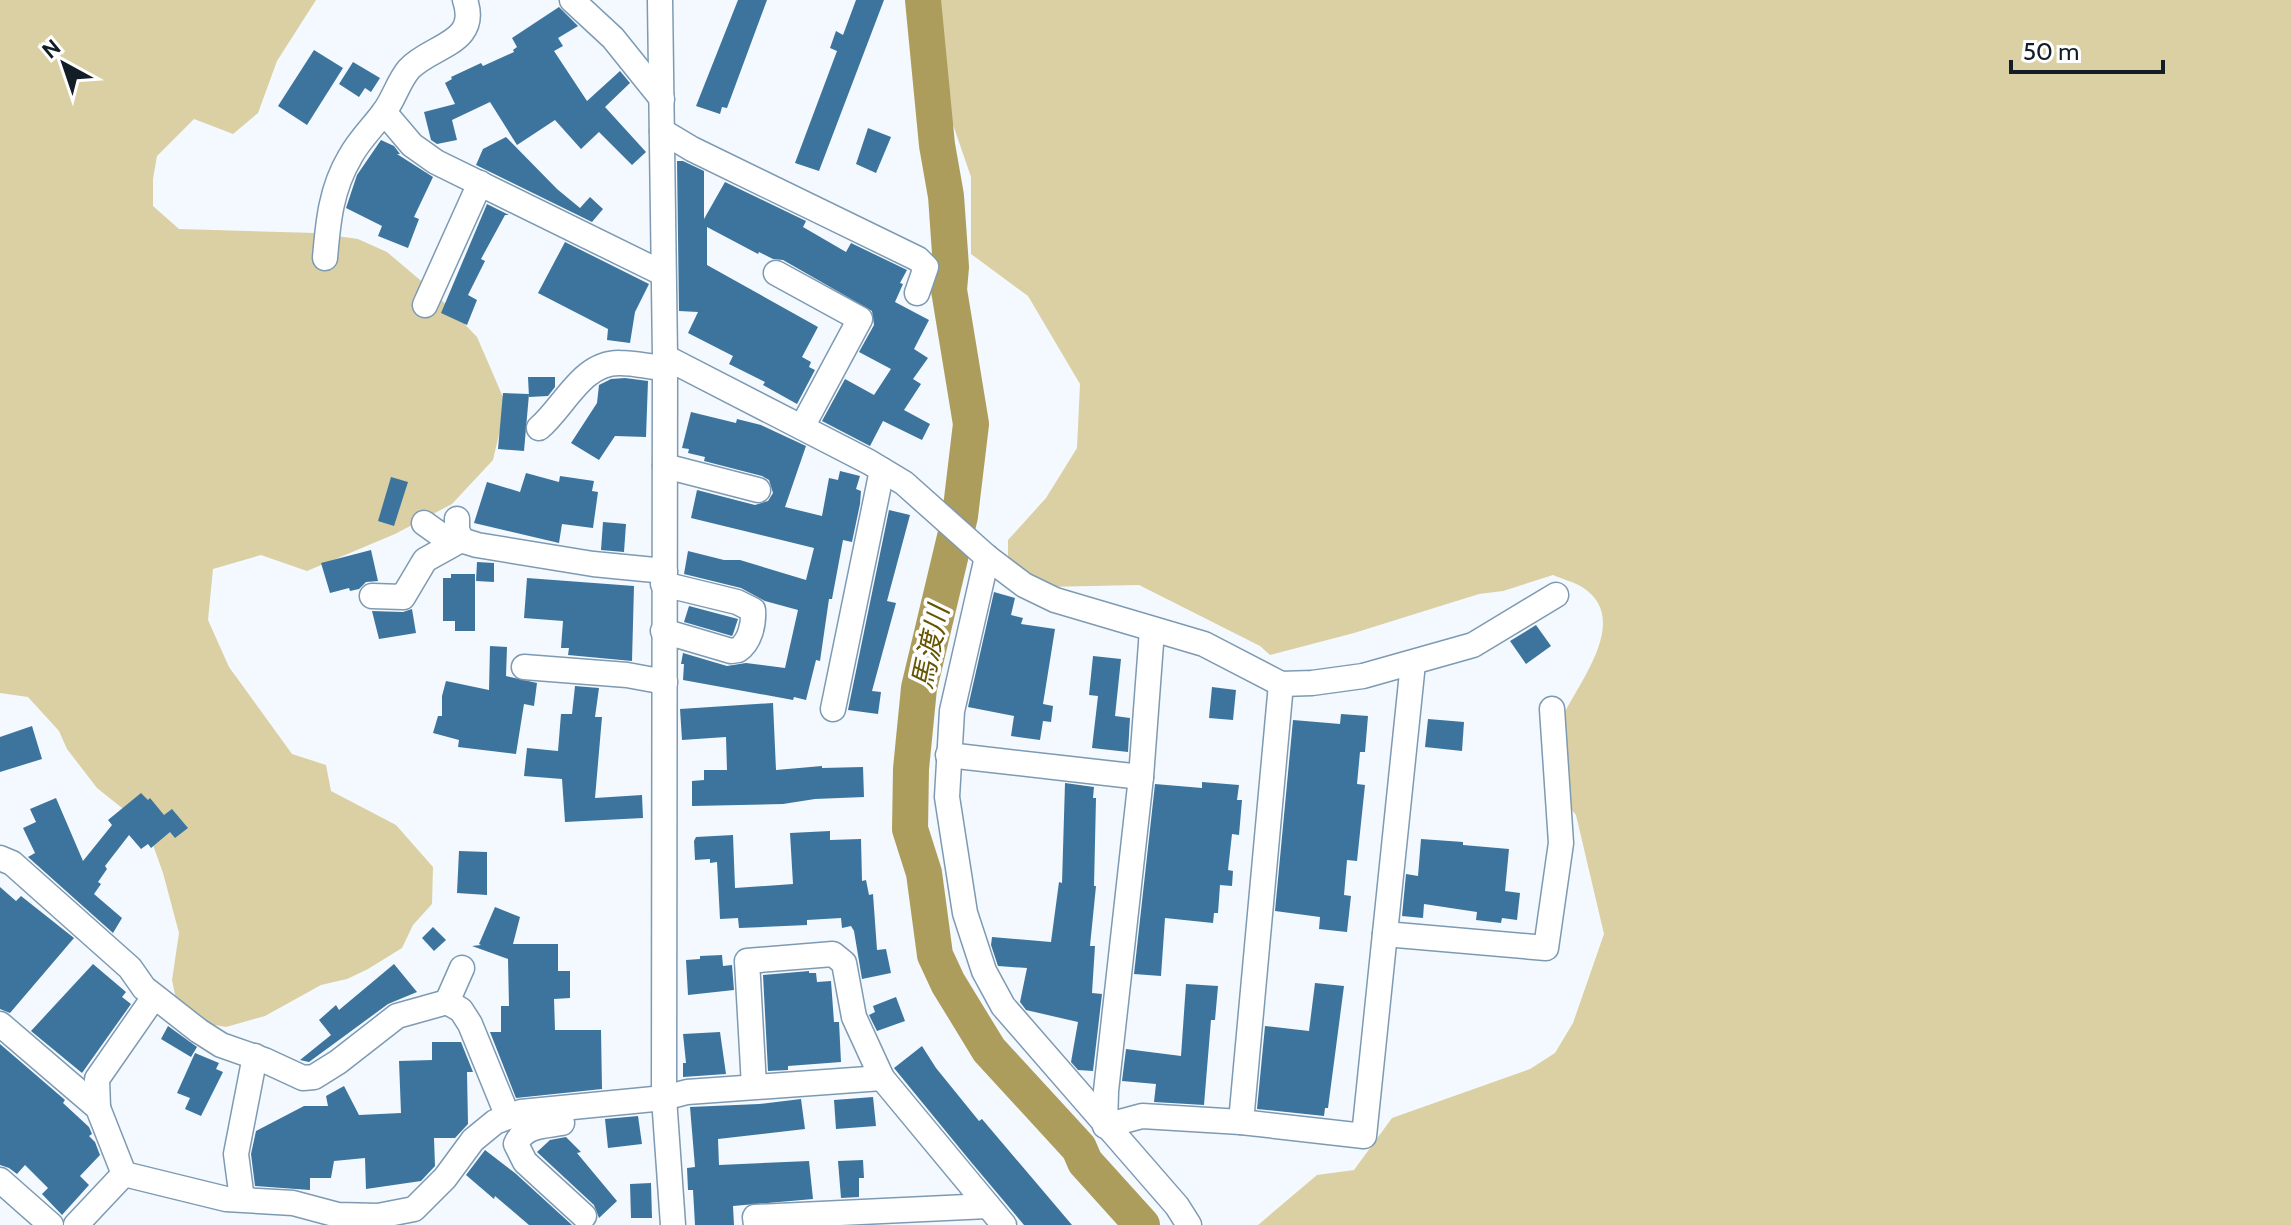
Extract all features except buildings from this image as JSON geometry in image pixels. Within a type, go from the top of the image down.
[{"type":"street","points":[[325,258],[329,215],[338,182],[350,156],[384,112],[410,67],[460,35],[467,25],[469,12],[465,0]]},
{"type":"street","points":[[572,0],[613,38],[662,99]]},
{"type":"street","points":[[660,0],[665,363],[664,1098],[673,1225]]},
{"type":"street","points":[[384,112],[412,145],[425,155],[662,273]]},
{"type":"street","points":[[662,131],[918,259],[926,267],[917,293]]},
{"type":"street","points":[[425,305],[480,183]]},
{"type":"street","points":[[776,273],[860,319],[802,427]]},
{"type":"street","points":[[539,428],[588,373],[601,365],[665,363],[802,427],[904,483],[987,557],[1024,585],[1055,600],[1204,644],[1281,684],[1363,676],[1473,645],[1556,595]]},
{"type":"street","points":[[665,466],[758,490]]},
{"type":"street","points":[[833,709],[882,470]]},
{"type":"street","points":[[424,523],[445,538],[459,530]]},
{"type":"street","points":[[459,530],[477,545],[664,577],[753,610],[748,639],[738,650],[731,651],[663,631]]},
{"type":"street","points":[[372,596],[403,597],[425,560],[459,530]]},
{"type":"street","points":[[987,557],[952,711],[948,755],[947,797],[965,913],[984,971],[1003,1006],[1177,1206],[1189,1225]]},
{"type":"street","points":[[1105,1126],[1106,1091],[1141,777],[1152,630]]},
{"type":"street","points":[[1105,1126],[1142,1116],[1241,1122],[1364,1136],[1413,663]]},
{"type":"street","points":[[524,667],[627,675],[665,682]]},
{"type":"street","points":[[1241,1122],[1281,684]]},
{"type":"street","points":[[1385,934],[1546,948],[1561,843],[1552,709]]},
{"type":"street","points":[[948,755],[1141,777]]},
{"type":"street","points":[[0,858],[12,863],[130,968],[154,997],[221,1045],[255,1056],[300,1077],[314,1077],[338,1062],[397,1016],[447,1002],[461,1010],[470,1024],[508,1117]]},
{"type":"street","points":[[754,1086],[747,961],[833,954],[844,963],[854,1017],[882,1078],[996,1216]]},
{"type":"street","points":[[447,1002],[462,968]]},
{"type":"street","points":[[124,1174],[98,1108],[97,1079],[154,997]]},
{"type":"street","points":[[0,1024],[98,1108]]},
{"type":"street","points":[[242,1199],[236,1154],[255,1056]]},
{"type":"street","points":[[124,1174],[226,1199],[293,1203],[338,1215],[378,1216],[414,1209],[445,1178],[473,1140],[495,1122],[521,1112],[664,1098],[687,1092],[882,1078]]},
{"type":"street","points":[[584,1216],[525,1162],[516,1144],[525,1131],[571,1120],[586,1105]]},
{"type":"street","points":[[76,1225],[124,1174]]},
{"type":"street","points":[[0,1180],[51,1225]]},
{"type":"street","points":[[756,1225],[755,1217],[996,1216]]},
{"type":"shaded area","points":[[0,0],[316,0],[277,61],[258,113],[233,134],[194,119],[157,156],[153,206],[179,229],[316,233],[358,239],[387,252],[433,291],[477,337],[506,404],[493,460],[452,504],[395,534],[307,571],[261,555],[213,569],[208,620],[229,667],[292,754],[326,765],[331,791],[396,825],[433,867],[432,904],[413,925],[402,948],[368,969],[347,979],[321,985],[265,1016],[226,1027],[180,1019],[172,980],[179,933],[153,845],[127,812],[97,788],[67,749],[59,731],[28,697],[0,693]]},
{"type":"shaded area","points":[[936,0],[2291,0],[2291,1225],[1258,1225],[1317,1175],[1354,1170],[1392,1118],[1530,1069],[1555,1053],[1573,1023],[1604,934],[1576,815],[1548,782],[1558,727],[1597,652],[1602,634],[1602,616],[1596,600],[1582,587],[1553,575],[1270,655],[1260,646],[1139,585],[1044,587],[1008,572],[1008,540],[1046,498],[1077,448],[1080,384],[1028,296],[971,254],[971,177],[948,110],[933,11]]},
{"type":"waterway","name":"馬渡川","points":[[923,0],[937,145],[946,196],[951,267],[949,290],[971,424],[960,516],[919,688],[911,769],[910,829],[924,873],[935,955],[948,983],[989,1050],[1079,1148],[1085,1162],[1142,1225]]}]
